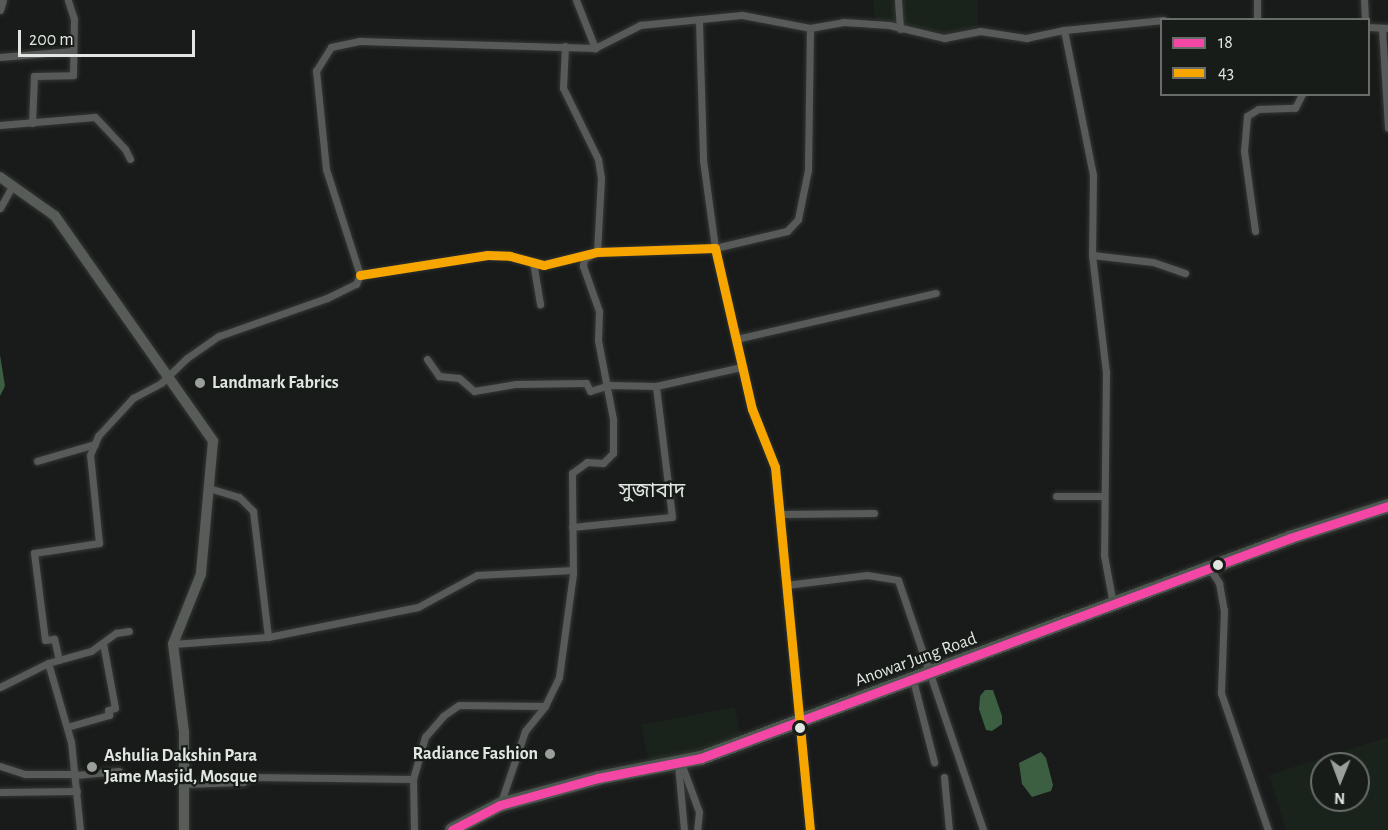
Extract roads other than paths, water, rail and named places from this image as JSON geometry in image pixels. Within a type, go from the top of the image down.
[{"type":"highway","name":"Anowar Jung Road","points":[[453,830],[500,805],[598,778],[679,763],[801,722],[1113,604],[1388,506]]},
{"type":"street","points":[[0,10],[3,0]]},
{"type":"street","points":[[32,123],[34,76],[73,75],[74,19],[68,0]]},
{"type":"street","points":[[576,0],[595,48]]},
{"type":"street","points":[[898,0],[900,29]]},
{"type":"street","points":[[1257,0],[1257,18]]},
{"type":"street","points":[[1364,0],[1365,18]]},
{"type":"street","points":[[59,660],[54,639],[45,640],[34,553],[99,543],[90,455],[95,444],[133,398],[168,377],[187,358],[219,336],[327,298],[356,284],[360,274],[326,170],[316,70],[331,47],[360,42],[595,48],[640,25],[699,22],[742,15],[810,28],[843,22],[889,25],[944,38],[980,31],[1026,38],[1064,30],[1160,20]]},
{"type":"street","points":[[699,22],[704,160],[715,248],[752,409],[775,467],[782,514],[786,585],[810,830]]},
{"type":"street","points":[[1370,27],[1385,28],[1388,128]]},
{"type":"street","points":[[360,274],[487,255],[533,262],[560,263],[597,252],[715,248],[787,231],[798,219],[808,170],[810,28]]},
{"type":"street","points":[[1064,30],[1093,175],[1092,255],[1106,372],[1102,496],[1104,555],[1113,604]]},
{"type":"street","points":[[565,46],[563,88],[598,159],[601,178],[597,252]]},
{"type":"street","points":[[0,57],[73,51]]},
{"type":"street","points":[[1254,231],[1244,152],[1248,116],[1258,109],[1295,108],[1301,96]]},
{"type":"street","points":[[0,125],[95,117],[125,149],[130,159]]},
{"type":"street","points":[[0,177],[55,216],[213,441],[201,574],[173,644],[184,732],[184,830]]},
{"type":"street","points":[[0,208],[12,186]]},
{"type":"street","points":[[500,805],[525,730],[545,706],[559,677],[573,570],[572,473],[587,462],[603,463],[613,453],[613,419],[598,340],[599,311],[583,266],[584,259],[597,252]]},
{"type":"street","points":[[1092,255],[1153,262],[1185,273]]},
{"type":"street","points":[[533,262],[540,304]]},
{"type":"street","points":[[736,339],[936,293]]},
{"type":"street","points":[[427,359],[439,376],[459,378],[474,391],[516,384],[586,383],[590,391],[616,384],[656,386],[742,367]]},
{"type":"street","points":[[572,526],[667,519],[673,514],[656,386]]},
{"type":"street","points":[[37,461],[95,444]]},
{"type":"street","points":[[209,488],[239,497],[253,511],[268,637]]},
{"type":"street","points":[[1056,496],[1102,496]]},
{"type":"street","points":[[782,514],[874,513]]},
{"type":"street","points":[[1210,569],[1219,583],[1224,610],[1221,693],[1268,830]]},
{"type":"street","points":[[173,644],[268,637],[418,607],[477,575],[573,570]]},
{"type":"street","points":[[786,585],[867,575],[898,580],[983,830]]},
{"type":"street","points":[[0,687],[48,663],[103,643],[116,633],[129,631]]},
{"type":"street","points":[[67,727],[109,715],[108,710],[115,708],[103,643]]},
{"type":"street","points":[[48,663],[67,727],[76,775],[80,830]]},
{"type":"street","points":[[913,680],[934,762]]},
{"type":"street","points":[[414,830],[413,778],[425,737],[443,716],[459,705],[545,706]]},
{"type":"street","points":[[679,763],[684,830]]},
{"type":"street","points":[[679,763],[699,812],[697,830]]},
{"type":"street","points":[[0,766],[25,774],[76,775],[119,771]]},
{"type":"street","points":[[184,784],[243,782],[251,777],[413,778]]},
{"type":"street","points":[[944,777],[949,830]]},
{"type":"street","points":[[0,792],[77,791]]},
{"type":"place","name":"Landmark Fabrics","points":[[200,383]]},
{"type":"place","name":"Radiance Fashion","points":[[550,754]]},
{"type":"place","name":"Ashulia Dakshin Para Jame Masjid, Mosque","points":[[92,767]]},
{"type":"district","name":"সুজাবাদ","points":[[652,491]]}]
